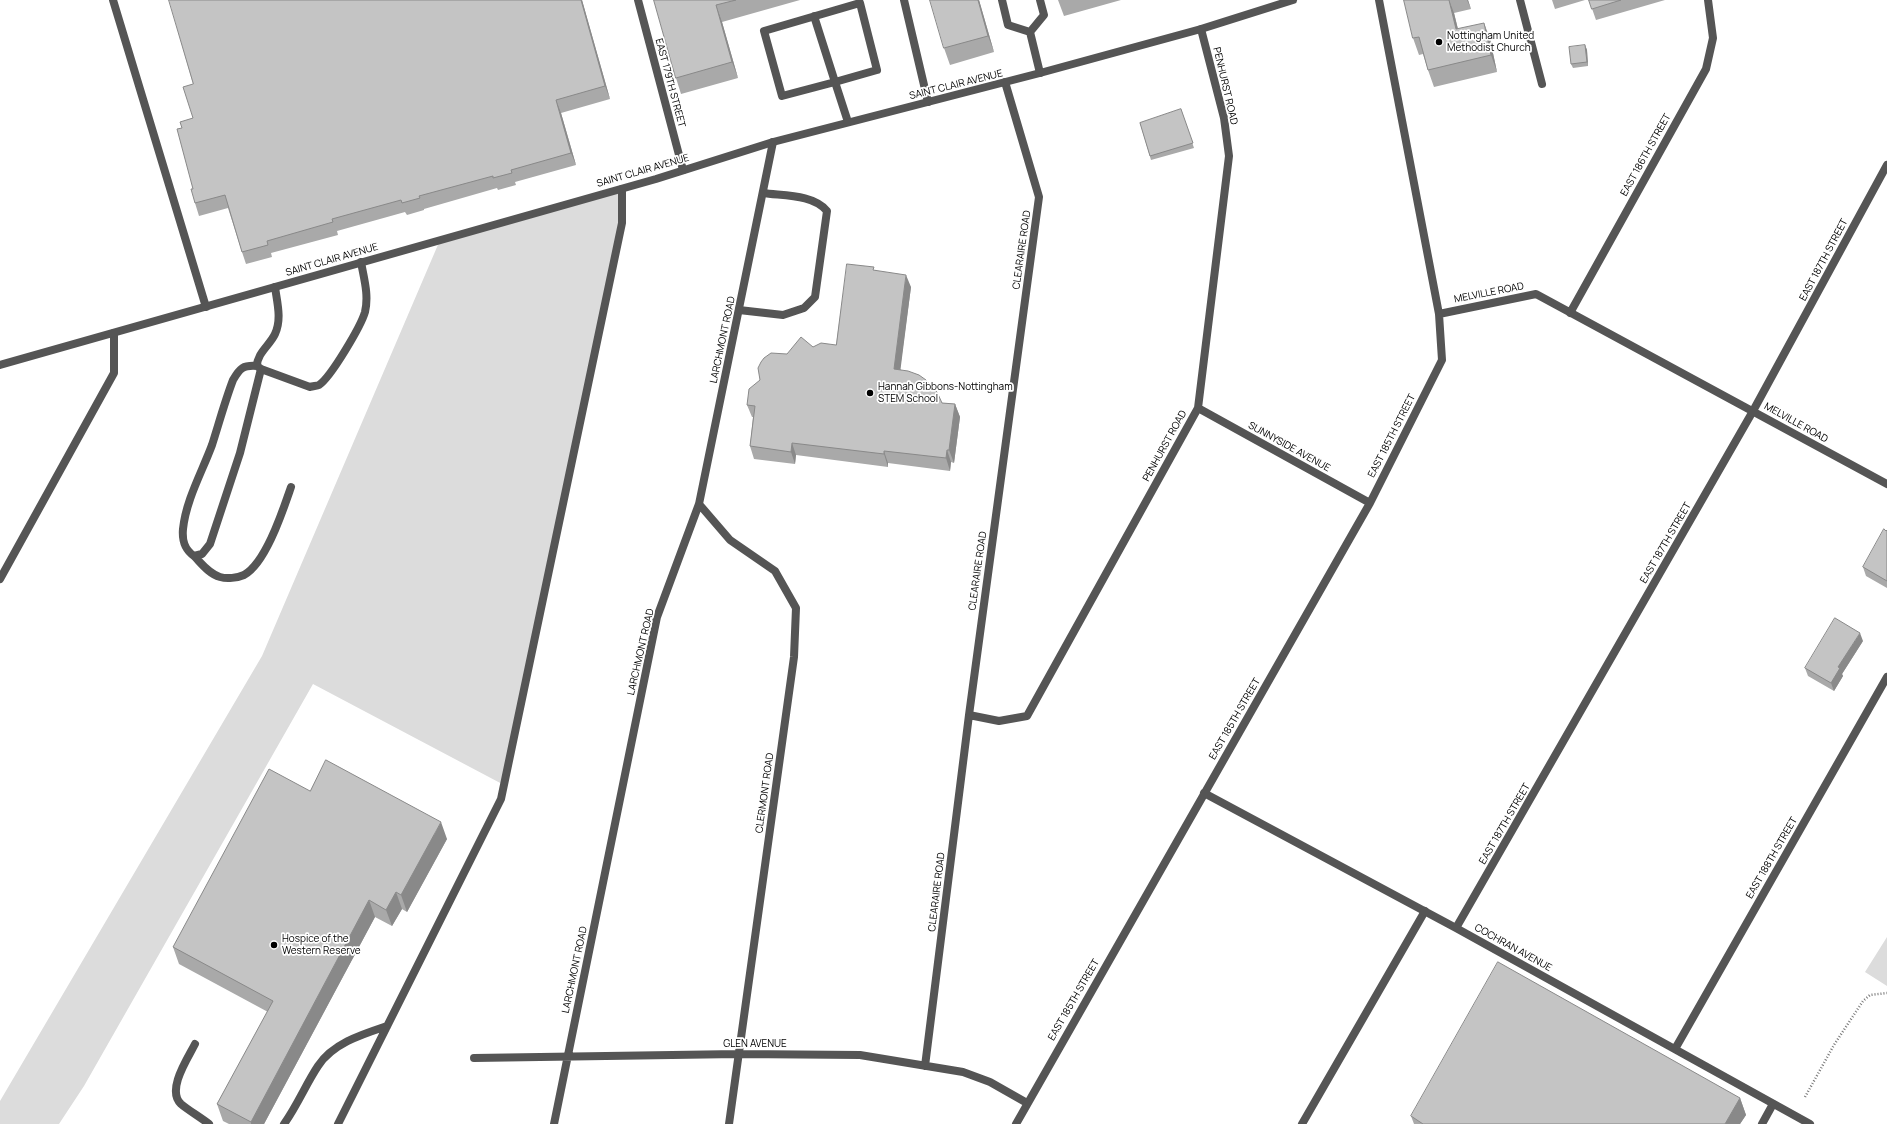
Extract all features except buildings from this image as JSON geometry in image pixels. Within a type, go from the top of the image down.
[{"type":"street","points":[[113,0],[206,307]]},
{"type":"street","name":"EAST 179TH STREET","points":[[638,0],[683,170]]},
{"type":"street","points":[[904,0],[928,102]]},
{"type":"street","points":[[1002,0],[1008,25],[1030,32]]},
{"type":"street","points":[[1030,32],[1044,15],[1040,0]]},
{"type":"street","name":"SAINT CLAIR AVENUE","points":[[0,365],[622,188],[773,142],[1040,73],[1201,28],[1293,0]]},
{"type":"street","points":[[1379,0],[1439,314]]},
{"type":"street","points":[[1520,0],[1542,84]]},
{"type":"street","name":"EAST 186TH STREET","points":[[1570,313],[1706,69],[1713,38],[1708,0]]},
{"type":"street","points":[[860,3],[877,70],[835,82],[782,96],[764,31],[860,3]]},
{"type":"street","points":[[814,16],[848,122]]},
{"type":"street","name":"PENHURST ROAD","points":[[969,715],[999,721],[1027,716],[1198,408],[1228,156],[1224,118],[1201,28]]},
{"type":"street","points":[[1030,32],[1040,73]]},
{"type":"street","name":"CLEARAIRE ROAD","points":[[925,1066],[969,715],[1039,197],[1005,82]]},
{"type":"street","name":"LARCHMONT ROAD","points":[[554,1124],[658,618],[699,504],[773,142]]},
{"type":"street","name":"EAST 187TH STREET","points":[[1456,928],[1753,411],[1887,165]]},
{"type":"street","points":[[338,1124],[501,799],[622,223],[622,188]]},
{"type":"street","points":[[739,310],[783,315],[804,308],[815,297],[827,211],[821,204],[802,198],[763,193]]},
{"type":"street","points":[[291,487],[278,522],[264,551],[245,574],[236,578],[219,576],[208,570],[187,550],[184,542],[185,520],[190,501],[212,444],[233,380],[238,371],[247,365],[310,387],[318,385],[326,378],[358,329],[365,311],[367,294],[361,262]]},
{"type":"street","points":[[194,556],[202,554],[210,544],[240,453],[259,368],[257,360],[271,342],[276,332],[279,318],[274,287]]},
{"type":"street","name":"MELVILLE ROAD","points":[[1439,314],[1536,294],[1887,484]]},
{"type":"street","name":"EAST 185TH STREET","points":[[1016,1124],[1370,503],[1442,360],[1439,314]]},
{"type":"street","points":[[0,579],[114,373],[114,332]]},
{"type":"street","name":"SUNNYSIDE AVENUE","points":[[1198,408],[1370,503]]},
{"type":"street","name":"CLERMONT ROAD","points":[[699,504],[730,540],[775,571],[796,608],[794,657],[729,1124]]},
{"type":"street","name":"EAST 188TH STREET","points":[[1675,1049],[1887,677]]},
{"type":"street","name":"COCHRAN AVENUE","points":[[1204,793],[1425,911],[1810,1124]]},
{"type":"street","points":[[1302,1124],[1425,911]]},
{"type":"street","points":[[284,1124],[319,1064],[339,1046],[362,1035],[387,1026]]},
{"type":"street","points":[[195,1044],[175,1086],[177,1098],[180,1104],[209,1124]]},
{"type":"street","name":"GLEN AVENUE","points":[[474,1058],[738,1054],[860,1055],[963,1072],[990,1082],[1027,1103]]},
{"type":"street","points":[[1762,1124],[1773,1104]]},
{"type":"path","points":[[1806,1097],[1834,1046],[1863,1000],[1870,995],[1887,993]]},
{"type":"shaded area","points":[[622,189],[622,223],[504,785],[313,684],[84,1086],[59,1124],[0,1124],[0,1101],[262,656],[440,240]]},
{"type":"shaded area","points":[[1887,937],[1887,986],[1865,972]]},
{"type":"place","name":"Nottingham United Methodist Church","points":[[1439,42]]},
{"type":"place","name":"Hannah Gibbons-Nottingham STEM School","points":[[870,393]]},
{"type":"place","name":"Hospice of the Western Reserve","points":[[274,945]]}]
